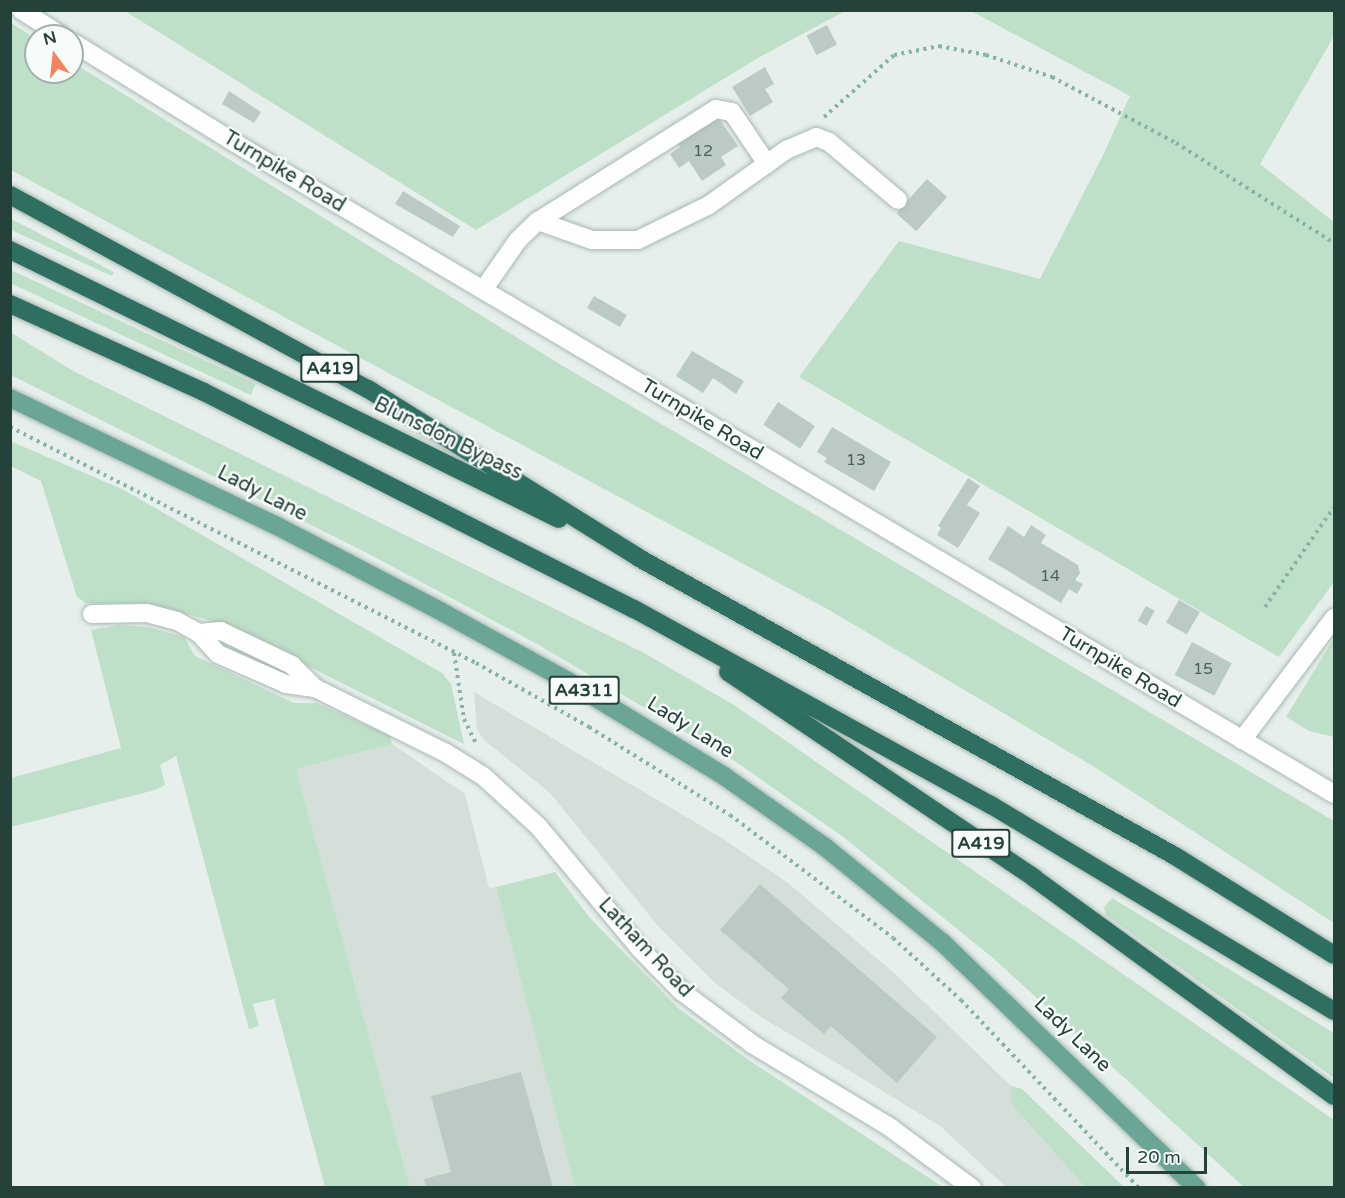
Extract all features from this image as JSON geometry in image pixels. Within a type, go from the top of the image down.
[{"type":"highway","name":"A419","points":[[10,195],[368,389],[639,558],[1155,844],[1335,955]]},
{"type":"highway","name":"Blunsdon Bypass","points":[[10,250],[639,558]]},
{"type":"highway","name":"A419","points":[[10,304],[204,392],[634,609],[991,805],[1335,1011]]},
{"type":"highway","name":"A419","points":[[634,609],[1034,878],[1335,1096]]},
{"type":"main road","name":"Lady Lane","points":[[10,398],[200,488],[430,606],[568,681],[724,776],[825,847],[942,942],[1197,1188]]},
{"type":"street","points":[[21,10],[43,24]]},
{"type":"street","name":"Turnpike Road","points":[[84,49],[483,290],[1242,740],[1333,790]]},
{"type":"street","points":[[483,290],[518,240],[538,220],[716,110],[732,112],[767,164]]},
{"type":"street","points":[[538,220],[592,240],[638,240],[710,205],[801,141],[816,137],[829,142],[898,200]]},
{"type":"street","name":"Latham Road","points":[[92,614],[147,613],[177,621],[199,633],[218,654],[286,684],[315,688],[397,728],[483,776],[514,802],[681,991],[752,1044],[891,1128],[972,1188]]},
{"type":"street","points":[[1242,740],[1335,618]]},
{"type":"path","points":[[801,141],[883,62],[914,49],[948,48],[986,55],[1052,77],[1176,144],[1335,243]]},
{"type":"path","points":[[10,427],[454,653],[590,727],[684,784],[854,906],[961,1000],[1139,1188]]},
{"type":"path","points":[[1266,607],[1335,507]]},
{"type":"path","points":[[454,653],[464,719],[482,750]]},
{"type":"shaded area","points":[[474,692],[722,838],[788,883],[894,973],[1011,1086],[1011,1104],[1085,1187],[1006,1187],[940,1126],[761,1017],[714,982],[659,927],[550,793],[484,740],[477,730]]},
{"type":"shaded area","points":[[392,744],[465,794],[489,888],[496,887],[575,1187],[410,1187],[296,769]]},
{"type":"green space","points":[[125,11],[845,11],[758,58],[476,230]]},
{"type":"green space","points":[[971,11],[1334,11],[1334,36],[1260,164],[1334,222],[1334,582],[1279,657],[799,377],[899,241],[1040,279],[1104,153],[1130,96]]},
{"type":"green space","points":[[11,23],[24,31],[24,84],[84,84],[84,69],[563,366],[1334,821],[1334,923],[1096,768],[829,610],[11,170]]},
{"type":"green space","points":[[11,219],[114,272],[112,276],[11,230]]},
{"type":"green space","points":[[11,270],[256,384],[251,395],[10,283]]},
{"type":"green space","points":[[10,332],[75,372],[644,653],[734,705],[1334,1120],[1334,1187],[1244,1187],[993,958],[842,836],[736,762],[537,644],[367,553],[11,375]]},
{"type":"green space","points":[[10,441],[122,489],[442,673],[451,684],[464,744],[226,625],[147,603],[86,603],[77,597],[41,481],[11,466]]},
{"type":"green space","points":[[119,625],[148,627],[184,637],[195,656],[294,703],[317,703],[390,736],[392,744],[296,769],[410,1187],[325,1187],[274,999],[253,1004],[259,1026],[249,1029],[176,756],[160,765],[165,785],[155,790],[11,827],[11,778],[121,748],[91,630]]},
{"type":"green space","points":[[1334,638],[1334,737],[1309,731],[1286,717]]},
{"type":"green space","points":[[555,872],[589,917],[678,1008],[750,1061],[943,1187],[575,1187],[496,887]]},
{"type":"green space","points":[[1112,898],[1334,1033],[1334,1078],[1106,915],[1104,907]]},
{"type":"green space","points":[[1011,1086],[1022,1089],[1124,1187],[1085,1187],[1011,1104]]},
{"type":"building","points":[[827,25],[837,45],[816,55],[807,35]]},
{"type":"building","points":[[765,67],[774,84],[765,89],[773,102],[750,116],[732,87]]},
{"type":"building","points":[[229,91],[261,112],[254,123],[222,104]]},
{"type":"building","points":[[717,116],[738,146],[721,157],[726,165],[702,181],[689,161],[679,168],[670,154],[680,147],[677,143]]},
{"type":"building","points":[[927,179],[947,197],[916,231],[896,213]]},
{"type":"building","points":[[403,191],[460,226],[453,237],[395,204]]},
{"type":"building","points":[[594,296],[627,315],[620,327],[587,308]]},
{"type":"building","points":[[692,351],[744,381],[736,394],[713,378],[703,393],[676,376]]},
{"type":"building","points":[[778,402],[815,426],[800,449],[763,425]]},
{"type":"building","points":[[832,427],[891,462],[874,491],[824,462],[827,458],[817,452]]},
{"type":"building","points":[[968,478],[980,486],[967,505],[980,513],[958,548],[937,535],[941,528],[938,526]]},
{"type":"building","points":[[1031,525],[1046,535],[1041,543],[1078,565],[1080,573],[1075,580],[1083,584],[1077,594],[1069,589],[1061,603],[988,559],[1008,526],[1024,537]]},
{"type":"building","points":[[1179,600],[1200,612],[1187,635],[1166,623]]},
{"type":"building","points":[[1146,606],[1155,611],[1147,626],[1138,621]]},
{"type":"building","points":[[1192,642],[1232,663],[1214,696],[1175,675]]},
{"type":"building","points":[[760,884],[937,1037],[897,1083],[831,1026],[824,1034],[781,998],[789,989],[720,930]]},
{"type":"building","points":[[521,1072],[553,1188],[426,1188],[424,1179],[451,1172],[431,1096]]}]
